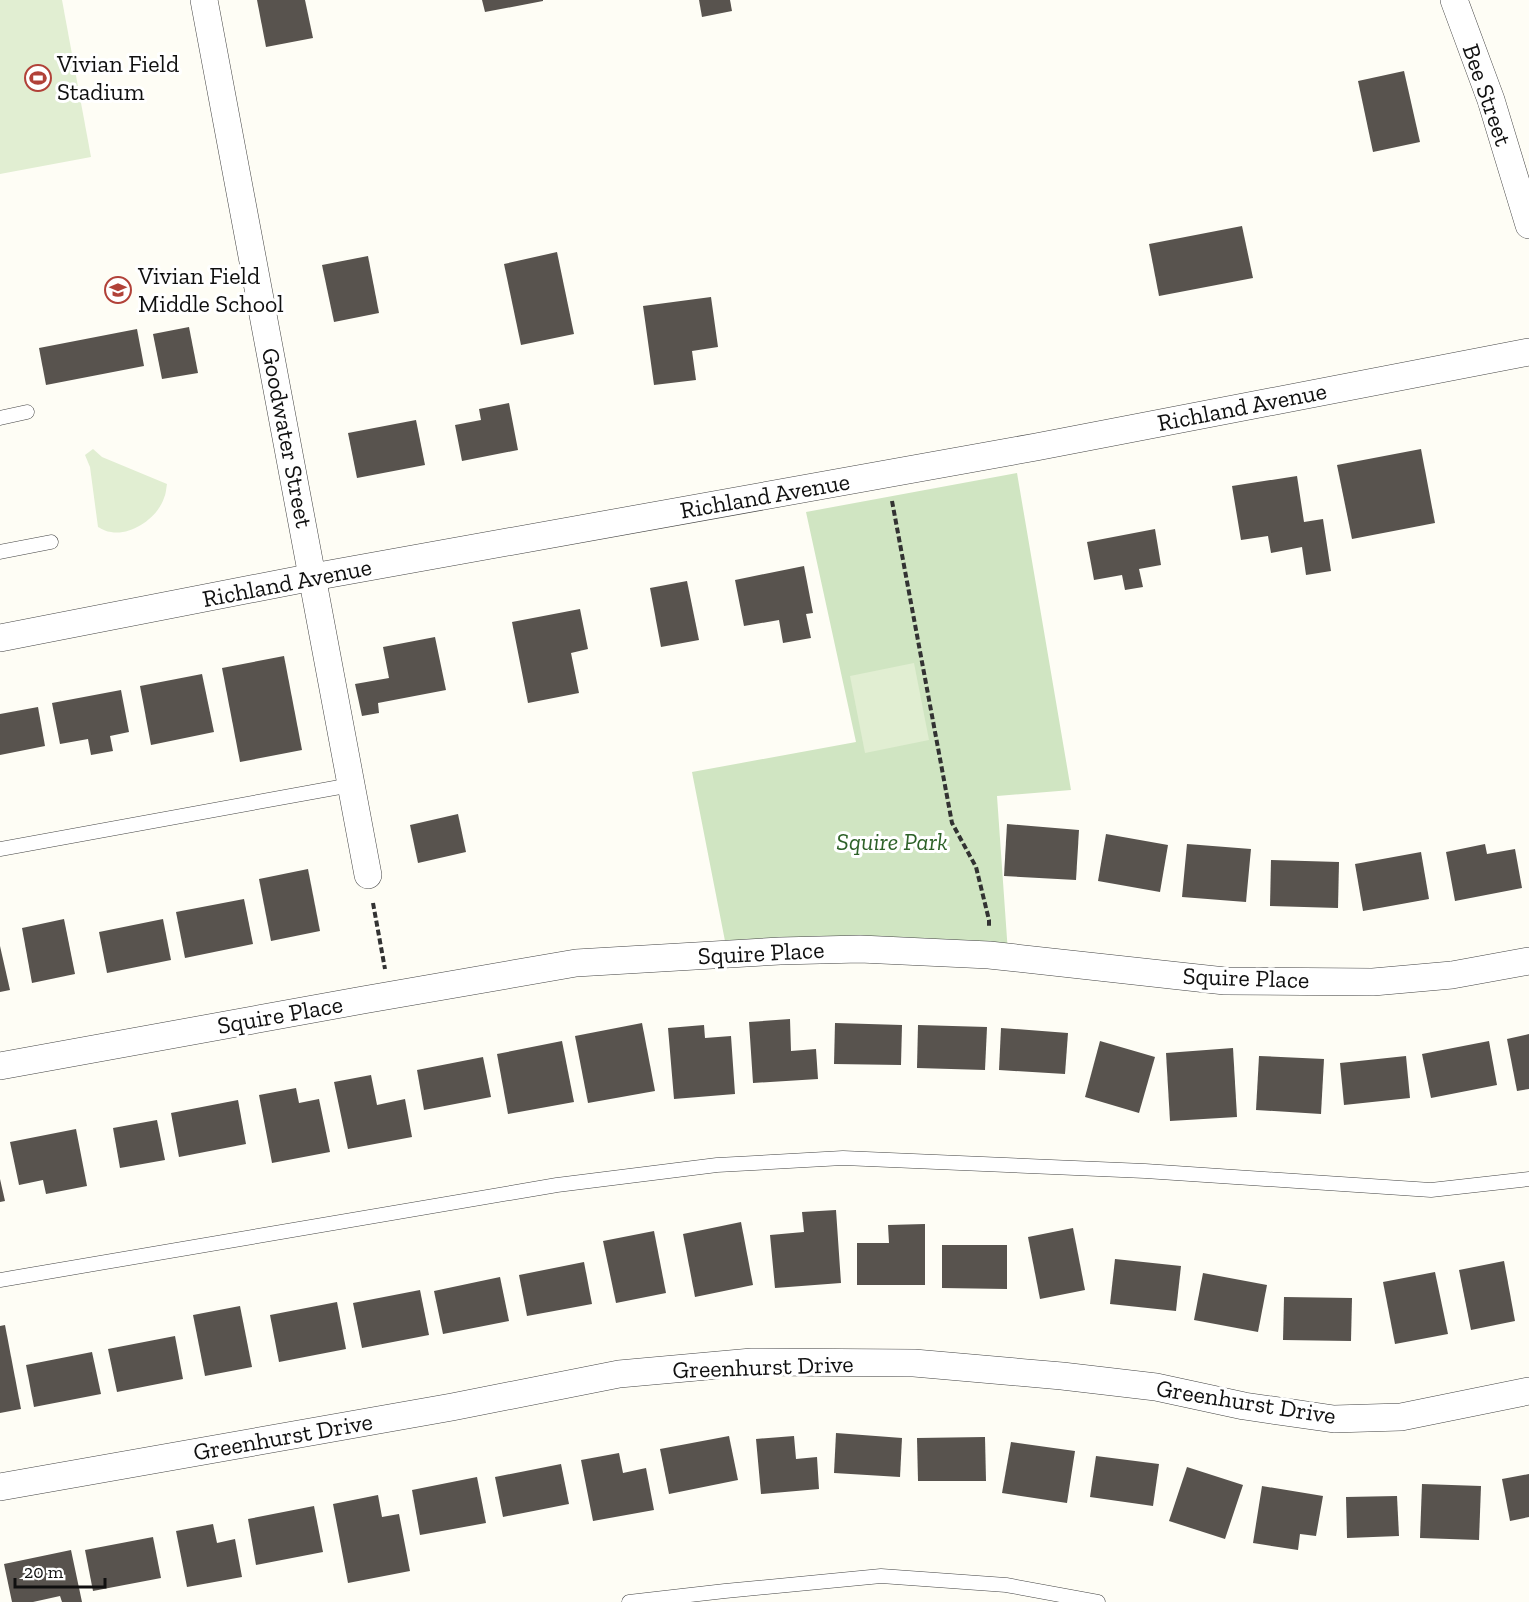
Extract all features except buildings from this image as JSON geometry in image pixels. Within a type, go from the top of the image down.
[{"type":"street","name":"Goodwater Street","points":[[204,0],[368,876]]},
{"type":"street","name":"Bee Street","points":[[1454,0],[1491,100],[1529,225]]},
{"type":"street","name":"Richland Avenue","points":[[0,638],[313,577],[887,474],[1529,352]]},
{"type":"street","name":"Squire Place","points":[[0,1066],[576,963],[848,949],[989,955],[1236,981],[1373,982],[1452,975],[1529,961]]},
{"type":"street","name":"Greenhurst Drive","points":[[0,1487],[452,1407],[619,1374],[752,1362],[914,1363],[1062,1376],[1156,1387],[1244,1406],[1335,1419],[1401,1417],[1529,1391]]},
{"type":"lane","points":[[0,418],[27,412]]},
{"type":"lane","points":[[0,552],[51,542]]},
{"type":"lane","points":[[0,849],[351,785]]},
{"type":"lane","points":[[0,1280],[557,1185],[717,1165],[843,1158],[1145,1171],[1431,1190],[1529,1179]]},
{"type":"lane","points":[[629,1602],[881,1576],[1006,1585],[1098,1602]]},
{"type":"path","points":[[887,474],[952,823],[976,867],[989,920],[989,955]]},
{"type":"path","points":[[368,876],[390,995]]},
{"type":"green space","name":"Vivian Field Stadium","points":[[0,0],[62,0],[91,157],[0,174]]},
{"type":"green space","points":[[93,449],[102,457],[167,484],[161,505],[143,524],[119,532],[108,532],[98,527],[90,467],[85,455]]},
{"type":"green space","name":"Squire Park","points":[[1017,473],[1071,790],[997,796],[1008,953],[725,941],[692,772],[856,742],[806,512]]},
{"type":"green space","points":[[914,663],[929,740],[865,753],[850,676]]},
{"type":"place","name":"Vivian Field Stadium","points":[[38,78]]},
{"type":"place","name":"Vivian Field Middle School","points":[[118,290]]}]
